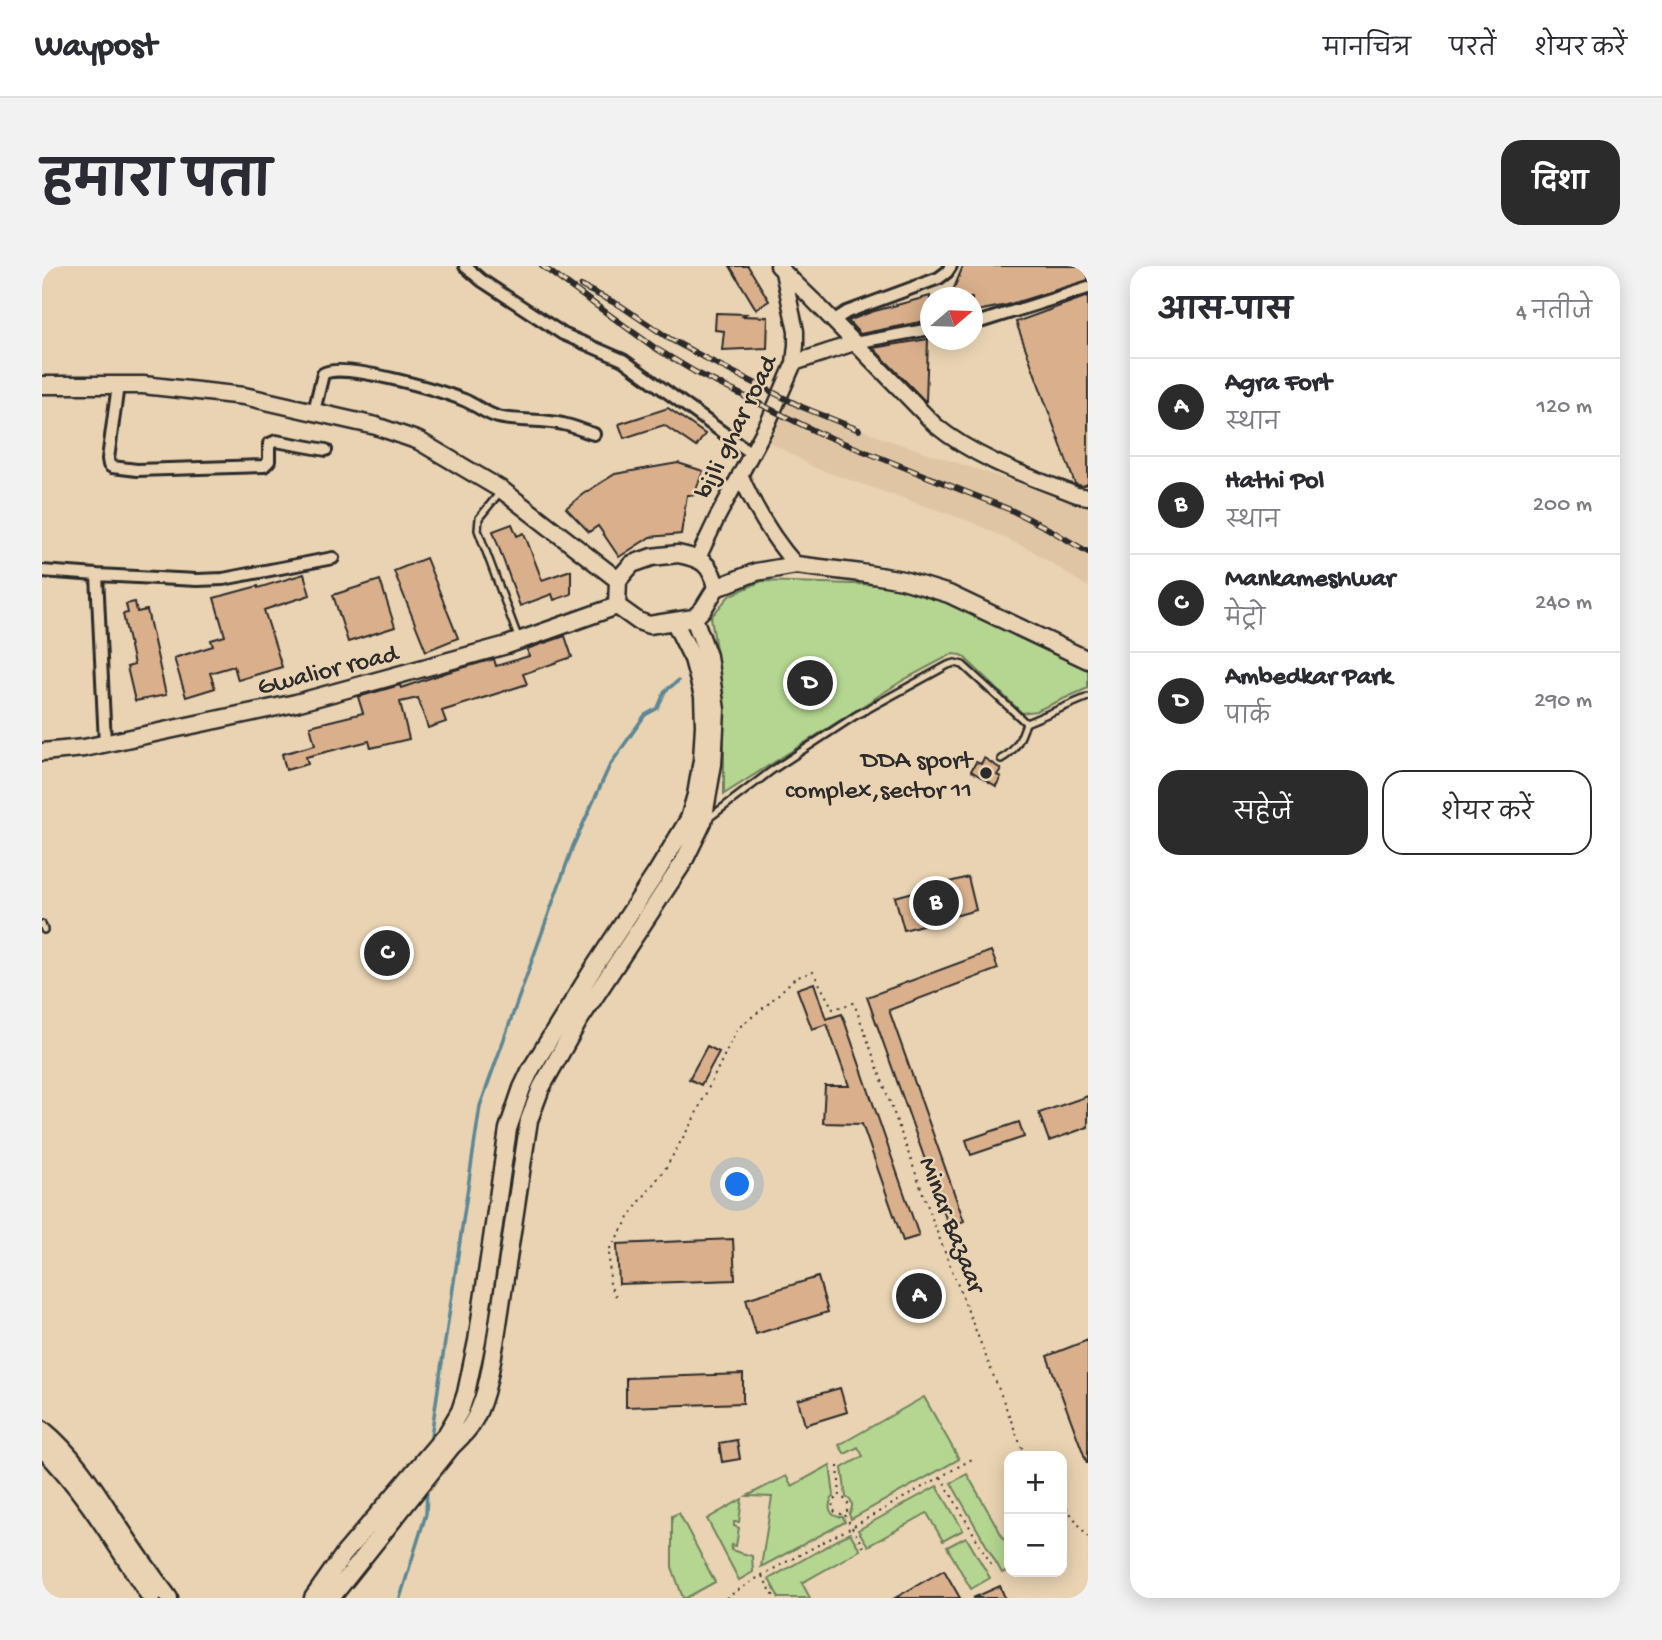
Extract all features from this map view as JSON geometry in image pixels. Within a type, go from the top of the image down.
[{"type":"main road","points":[[42,385],[143,385],[244,396],[376,426],[419,441],[502,490],[618,580]]},
{"type":"main road","points":[[716,588],[713,574],[698,558],[678,554],[652,557],[632,564],[618,580],[617,606],[638,621],[649,625],[695,618],[716,588],[756,572],[796,565],[904,580],[949,594],[1088,660]]},
{"type":"main road","name":"Gwalior road","points":[[42,752],[84,748],[296,703],[520,640],[617,606]]},
{"type":"main road","points":[[331,1598],[370,1536],[449,1440],[460,1411],[477,1341],[508,1129],[526,1102],[541,1088],[578,1022],[683,863],[703,822],[713,764],[716,710],[708,656],[695,618]]},
{"type":"main road","points":[[449,1440],[470,1428],[490,1375],[529,1120],[526,1102],[531,1069],[689,820],[696,795],[702,760],[704,696],[693,659],[674,621]]},
{"type":"main road","points":[[477,1341],[495,1344]]},
{"type":"main road","points":[[42,1429],[82,1469],[170,1598]]},
{"type":"main road","points":[[42,1448],[89,1506],[151,1598]]},
{"type":"main road","points":[[313,1598],[344,1554],[370,1536]]},
{"type":"street","points":[[465,266],[563,334],[624,360],[751,453]]},
{"type":"street","points":[[833,321],[844,313],[939,278],[951,266]]},
{"type":"street","points":[[780,268],[951,438],[998,464],[1088,497]]},
{"type":"street","name":"bijli ghar road","points":[[698,558],[768,423],[794,363],[796,331],[780,268]]},
{"type":"street","points":[[983,321],[1088,288]]},
{"type":"street","points":[[794,363],[854,343],[920,331]]},
{"type":"street","points":[[314,411],[323,374],[332,370],[392,378],[462,399],[497,417],[561,423],[594,434]]},
{"type":"street","points":[[118,385],[107,459],[112,467],[137,470],[264,466],[269,461],[269,444],[276,441],[326,450]]},
{"type":"street","points":[[740,474],[750,498],[781,547],[796,565]]},
{"type":"street","points":[[42,571],[197,580],[223,579],[333,558]]},
{"type":"street","points":[[97,575],[105,743]]},
{"type":"lane","points":[[502,490],[479,518],[478,530],[520,640]]},
{"type":"lane","points":[[703,822],[772,771],[855,716],[951,664],[962,665],[1026,723]]},
{"type":"lane","points":[[1001,759],[1015,748],[1026,723],[1088,697]]},
{"type":"path","name":"Minar Bazaar","points":[[616,1296],[610,1286],[609,1250],[635,1208],[665,1169],[737,1029],[795,978],[813,972],[832,1009],[854,1003],[937,1232],[1023,1451]]},
{"type":"path","points":[[726,1598],[762,1575],[972,1459]]},
{"type":"path","points":[[838,1466],[840,1497]]},
{"type":"path","points":[[942,1477],[991,1564]]},
{"type":"path","points":[[840,1497],[848,1504],[847,1511],[837,1514],[832,1507],[834,1500],[840,1497]]},
{"type":"path","points":[[1067,1509],[1088,1537]]},
{"type":"path","points":[[844,1513],[865,1550]]},
{"type":"path","points":[[762,1575],[775,1598]]},
{"type":"shaded area","points":[[787,397],[882,438],[1066,499],[1088,502],[1088,587],[1031,550],[969,521],[815,468],[768,441]]},
{"type":"green space","points":[[762,581],[883,585],[927,593],[1088,670],[1088,688],[1036,711],[1022,713],[962,655],[952,654],[905,679],[724,794],[724,700],[711,617],[729,596]]},
{"type":"green space","points":[[924,1397],[959,1459],[851,1519],[849,1514],[852,1504],[846,1497],[842,1468],[863,1456],[858,1447],[845,1454],[839,1445]]},
{"type":"green space","points":[[830,1465],[834,1496],[830,1510],[838,1517],[843,1517],[845,1522],[761,1567],[772,1497],[747,1496],[786,1476],[792,1486]]},
{"type":"green space","points":[[967,1474],[1004,1539],[1004,1572],[1002,1573],[951,1483]]},
{"type":"green space","points":[[937,1486],[963,1530],[943,1541],[927,1513],[868,1546],[858,1530]]},
{"type":"green space","points":[[742,1499],[739,1522],[734,1522],[734,1526],[739,1528],[736,1546],[732,1545],[731,1550],[752,1556],[753,1572],[739,1580],[707,1519]]},
{"type":"green space","points":[[679,1513],[715,1582],[686,1598],[683,1598],[672,1567],[672,1516]]},
{"type":"green space","points":[[850,1533],[860,1550],[802,1583],[810,1598],[779,1598],[769,1579]]},
{"type":"green space","points":[[966,1537],[990,1578],[971,1589],[947,1547]]},
{"type":"building","points":[[730,266],[748,266],[769,301],[756,309]]},
{"type":"building","points":[[963,266],[1088,266],[1088,280],[983,310],[983,287],[954,287]]},
{"type":"building","points":[[1088,296],[1088,484],[1082,486],[1075,484],[1016,322]]},
{"type":"building","points":[[920,299],[920,322],[860,334],[848,321]]},
{"type":"building","points":[[716,313],[768,317],[767,348],[722,350],[724,331],[715,330]]},
{"type":"building","points":[[920,340],[920,350],[928,350],[926,402],[873,348]]},
{"type":"building","points":[[668,408],[705,434],[696,447],[664,425],[624,438],[619,424]]},
{"type":"building","points":[[678,463],[703,471],[694,495],[687,495],[681,534],[650,537],[619,557],[598,526],[589,532],[566,508],[615,474]]},
{"type":"building","points":[[512,524],[517,536],[524,533],[542,580],[571,570],[571,594],[554,600],[552,594],[520,606],[493,531]]},
{"type":"building","points":[[426,558],[458,638],[426,651],[394,571]]},
{"type":"building","points":[[304,574],[310,595],[264,610],[282,667],[238,680],[234,666],[210,673],[215,688],[186,697],[174,658],[213,646],[211,640],[225,636],[214,598]]},
{"type":"building","points":[[380,580],[395,627],[348,642],[333,595]]},
{"type":"building","points":[[135,602],[137,612],[147,610],[166,695],[135,701],[127,667],[134,665],[123,614],[128,613],[126,604]]},
{"type":"building","points":[[565,636],[572,657],[523,674],[527,684],[442,711],[446,722],[428,728],[418,698],[400,702],[409,739],[371,748],[369,741],[306,757],[308,764],[286,770],[282,754],[315,745],[310,726],[363,713],[358,697],[400,685],[401,688],[494,659],[496,666],[529,656],[527,649]]},
{"type":"building","name":"DDA sport complex,sector 11","points":[[984,758],[1001,769],[997,775],[1001,777],[996,786],[971,771],[976,762],[981,764]]},
{"type":"building","points":[[968,877],[976,910],[904,930],[895,897]]},
{"type":"building","points":[[991,951],[998,969],[889,1010],[964,1221],[949,1227],[867,997]]},
{"type":"building","points":[[814,983],[826,1019],[842,1014],[919,1236],[903,1241],[862,1124],[823,1123],[825,1086],[849,1086],[827,1024],[812,1029],[797,989]]},
{"type":"building","points":[[707,1046],[719,1052],[701,1085],[689,1079]]},
{"type":"building","points":[[1088,1096],[1088,1127],[1049,1141],[1039,1113]]},
{"type":"building","points":[[1019,1122],[1024,1137],[971,1155],[966,1140]]},
{"type":"building","points":[[733,1239],[735,1280],[619,1284],[617,1244]]},
{"type":"building","points":[[818,1277],[828,1312],[756,1334],[746,1299]]},
{"type":"building","points":[[1088,1340],[1088,1463],[1087,1463],[1047,1356]]},
{"type":"building","points":[[743,1374],[743,1403],[626,1407],[626,1378]]},
{"type":"building","points":[[840,1388],[847,1412],[805,1425],[798,1400]]},
{"type":"building","points":[[737,1440],[740,1459],[722,1462],[719,1443]]},
{"type":"building","points":[[944,1570],[960,1598],[895,1598]]},
{"type":"building","points":[[1000,1586],[1005,1598],[973,1598]]},
{"type":"waterway","points":[[430,1443],[480,1106],[573,846],[610,765],[645,715],[658,708],[665,691],[678,681]]},
{"type":"waterway","points":[[400,1598],[426,1514],[427,1486]]},
{"type":"railway","points":[[542,266],[655,348],[695,372],[821,434],[1011,510],[1088,552]]},
{"type":"railway","points":[[581,286],[621,306],[670,339],[705,358],[802,407],[859,430]]},
{"type":"place","name":"Ambedkar Park","points":[[810,683]]},
{"type":"place","name":"DDA sport complex,sector 11","points":[[986,773]]},
{"type":"place","name":"Hathi Pol","points":[[936,903]]},
{"type":"place","name":"Mankameshwar","points":[[387,953]]},
{"type":"place","name":"Agra Fort","points":[[919,1296]]}]
